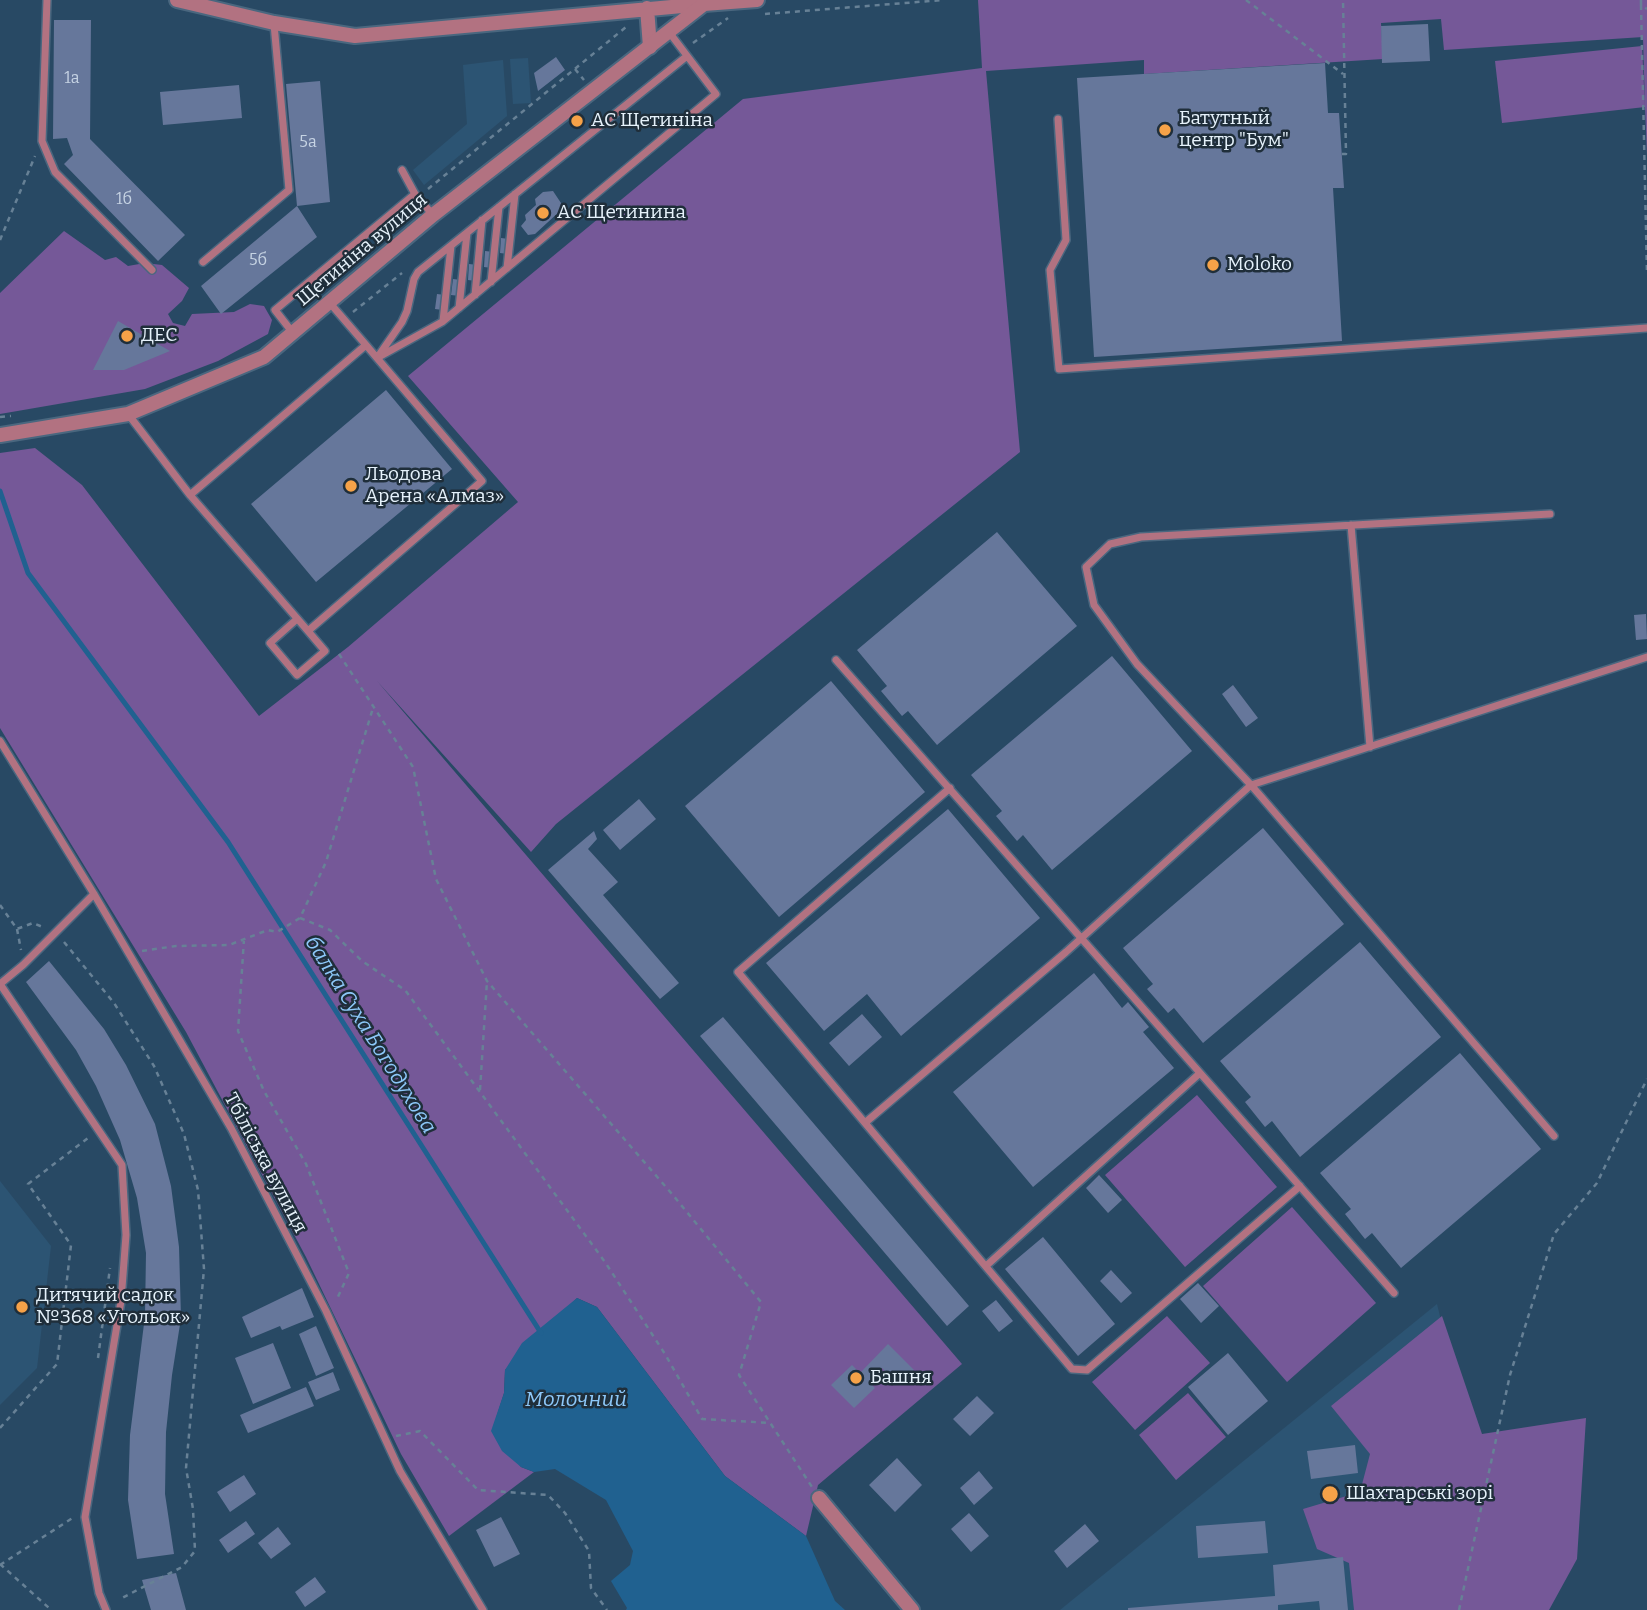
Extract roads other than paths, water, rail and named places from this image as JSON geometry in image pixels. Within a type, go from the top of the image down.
[{"type":"street","points":[[177,0],[274,23],[355,36],[646,4],[704,2],[757,7]]},
{"type":"street","name":"Щетиніна вулиця","points":[[0,435],[128,414],[264,357],[433,215],[704,2]]},
{"type":"street","points":[[646,4],[650,47]]},
{"type":"street","points":[[820,1498],[912,1610]]},
{"type":"lane","points":[[47,0],[42,141],[55,172],[152,270]]},
{"type":"lane","points":[[203,262],[289,190],[274,23]]},
{"type":"lane","points":[[377,358],[459,309],[716,94],[669,32]]},
{"type":"lane","points":[[377,358],[402,322],[418,272],[687,56]]},
{"type":"lane","points":[[1058,119],[1066,240],[1050,271],[1059,369],[1647,328]]},
{"type":"lane","points":[[402,170],[433,215]]},
{"type":"lane","points":[[507,268],[515,194]]},
{"type":"lane","points":[[293,333],[275,310],[417,195]]},
{"type":"lane","points":[[491,282],[499,207]]},
{"type":"lane","points":[[475,295],[482,220]]},
{"type":"lane","points":[[459,309],[467,233]]},
{"type":"lane","points":[[443,321],[451,246]]},
{"type":"lane","points":[[308,631],[482,481],[329,302]]},
{"type":"lane","points":[[190,495],[366,345]]},
{"type":"lane","points":[[128,414],[190,495],[325,651],[297,675],[270,643],[297,619]]},
{"type":"lane","points":[[1550,513],[1141,537],[1110,544],[1086,567],[1094,605],[1137,664],[1251,785],[1554,1136]]},
{"type":"lane","points":[[1351,525],[1370,747]]},
{"type":"lane","points":[[866,1122],[1082,938],[1251,785],[1647,657]]},
{"type":"lane","points":[[836,660],[1394,1293]]},
{"type":"lane","name":"Тбіліська вулиця","points":[[0,741],[94,894],[231,1128],[329,1317],[400,1471],[483,1610]]},
{"type":"lane","points":[[950,788],[738,972],[1072,1369],[1087,1370],[1300,1186]]},
{"type":"lane","points":[[94,894],[23,965],[0,984],[122,1165],[126,1235],[121,1301],[85,1517],[99,1593],[106,1610]]},
{"type":"lane","points":[[986,1266],[1200,1073]]},
{"type":"water","name":"Молочний","points":[[577,1298],[597,1307],[725,1476],[806,1536],[835,1601],[845,1610],[626,1610],[611,1581],[630,1565],[633,1551],[606,1500],[555,1469],[534,1472],[521,1467],[502,1451],[491,1431],[504,1393],[505,1370],[522,1343]]},
{"type":"waterway","name":"балка Суха Богодухова","points":[[0,491],[28,573],[228,842],[541,1333]]},
{"type":"place","name":"АС Щетиніна","points":[[577,121]]},
{"type":"place","name":"Батутный центр \"Бум\"","points":[[1165,130]]},
{"type":"place","name":"АС Щетинина","points":[[543,213]]},
{"type":"place","name":"Moloko","points":[[1213,265]]},
{"type":"place","name":"ДЕС","points":[[127,336]]},
{"type":"place","name":"Льодова Арена «Алмаз»","points":[[351,486]]},
{"type":"place","name":"Дитячий садок №368 «Угольок»","points":[[22,1307]]},
{"type":"place","name":"Башня","points":[[856,1378]]},
{"type":"place","name":"Шахтарські зорі","points":[[1330,1494]]}]
